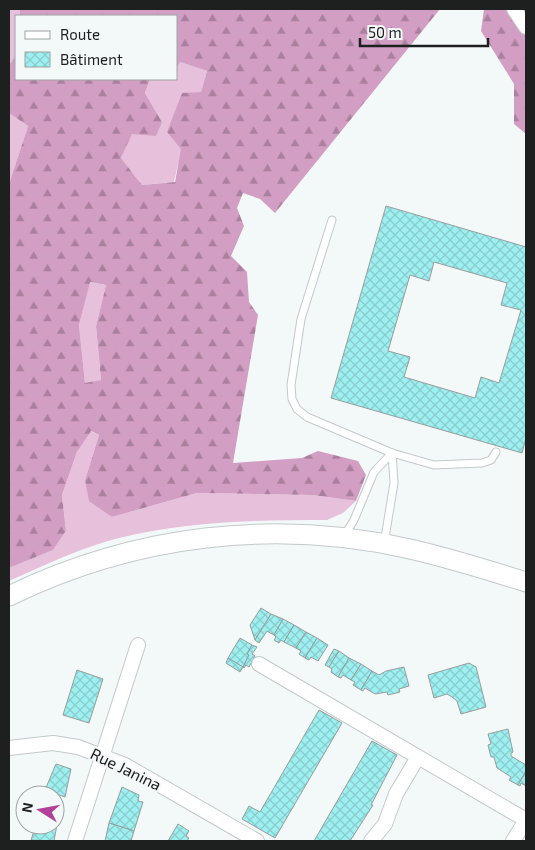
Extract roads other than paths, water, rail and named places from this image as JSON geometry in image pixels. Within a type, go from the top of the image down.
[{"type":"main road","points":[[9,596],[77,568],[130,550],[166,542],[209,536],[276,532],[384,544],[446,558],[526,582]]},
{"type":"street","points":[[514,9],[526,28]]},
{"type":"street","points":[[76,841],[138,644]]},
{"type":"street","points":[[259,664],[526,820],[513,841]]},
{"type":"street","name":"Rue Janina","points":[[9,748],[53,743],[78,747],[125,765],[257,841]]},
{"type":"street","points":[[371,841],[385,824],[396,794],[418,757]]},
{"type":"lane","points":[[332,220],[301,319],[291,386],[292,399],[297,409],[307,417],[392,453],[434,465],[482,463],[491,460],[496,452]]},
{"type":"lane","points":[[343,538],[354,520],[374,472],[392,453]]},
{"type":"lane","points":[[384,544],[394,483],[392,453]]}]
